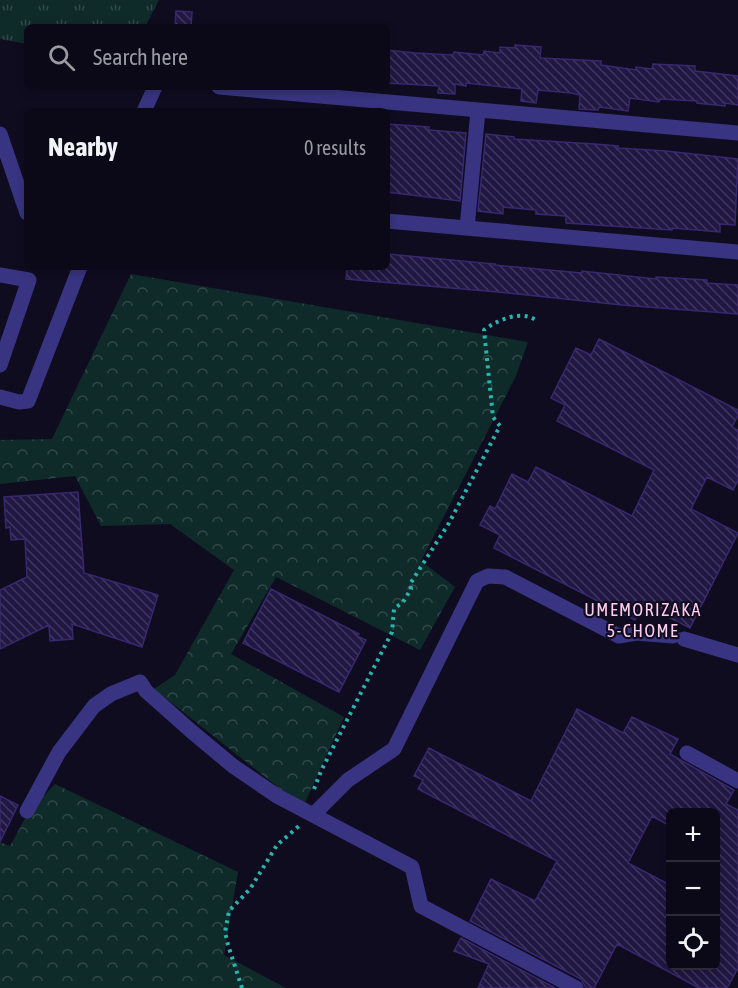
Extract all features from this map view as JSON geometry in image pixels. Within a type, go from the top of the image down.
[{"type":"street","points":[[145,108],[154,90]]},
{"type":"street","points":[[251,90],[738,133]]},
{"type":"street","points":[[467,228],[478,111]]},
{"type":"street","points":[[0,134],[24,204]]},
{"type":"street","points":[[390,221],[738,252]]},
{"type":"street","points":[[0,397],[19,402],[28,401],[79,270]]},
{"type":"street","points":[[0,275],[29,274],[0,365]]},
{"type":"street","points":[[310,813],[348,780],[394,748],[477,581],[488,576],[505,577],[619,636],[636,633],[678,638],[738,655]]},
{"type":"street","points":[[27,812],[59,752],[94,706],[111,694],[140,682],[146,692],[233,766],[277,796],[412,867],[421,906],[576,988]]},
{"type":"street","points":[[687,753],[738,781]]},
{"type":"path","points":[[242,988],[225,932],[229,911],[249,889],[277,845],[310,813],[321,771],[392,632],[394,609],[403,602],[411,590],[410,584],[449,523],[500,426],[493,417],[484,330],[492,324],[518,315],[530,315],[537,321]]},
{"type":"green space","points":[[0,0],[159,0],[147,24],[24,24],[24,43],[0,39]]},
{"type":"green space","points":[[131,274],[528,342],[516,376],[421,561],[455,587],[420,650],[276,577],[231,654],[344,717],[303,807],[154,689],[175,675],[234,570],[170,524],[101,526],[75,476],[0,484],[0,440],[52,439]]},
{"type":"green space","points":[[55,784],[238,872],[224,955],[286,988],[0,988],[0,842],[10,846],[28,813]]},
{"type":"building","points":[[176,11],[192,12],[191,24],[175,24]]},
{"type":"building","points":[[515,45],[541,47],[540,58],[601,61],[601,65],[636,70],[636,67],[652,69],[653,64],[695,66],[695,71],[738,76],[738,105],[725,103],[725,106],[697,103],[697,101],[660,99],[659,102],[630,98],[628,111],[599,107],[598,110],[579,109],[580,95],[571,93],[538,90],[536,103],[521,101],[522,89],[466,83],[466,86],[455,84],[455,94],[438,93],[439,86],[390,83],[390,50],[483,55],[484,51],[500,53],[500,47],[515,48]]},
{"type":"building","points":[[390,124],[466,133],[460,201],[390,192]]},
{"type":"building","points":[[486,134],[514,137],[514,139],[618,146],[618,148],[738,159],[735,225],[720,224],[720,232],[672,228],[672,230],[566,223],[566,216],[536,214],[536,210],[503,207],[503,214],[478,211]]},
{"type":"building","points":[[390,254],[582,273],[582,271],[656,279],[656,277],[707,280],[707,283],[738,285],[738,314],[622,305],[346,279],[347,270],[390,270]]},
{"type":"building","points":[[599,339],[738,410],[732,427],[738,430],[738,480],[733,490],[707,477],[691,509],[738,533],[690,628],[643,604],[635,620],[494,548],[500,535],[480,525],[490,506],[495,509],[512,474],[528,482],[536,467],[632,516],[654,470],[557,421],[565,405],[551,398],[576,348],[591,355]]},
{"type":"building","points":[[78,492],[84,573],[158,595],[142,647],[72,624],[73,639],[50,641],[49,625],[0,649],[0,590],[27,577],[25,539],[11,540],[10,527],[6,528],[4,497]]},
{"type":"building","points":[[271,589],[359,634],[357,636],[366,640],[339,692],[243,643]]},
{"type":"building","points":[[577,709],[623,733],[632,717],[678,739],[670,754],[734,790],[726,804],[738,810],[738,968],[727,988],[699,988],[617,944],[594,988],[586,988],[581,979],[470,921],[491,879],[535,901],[557,861],[418,789],[423,780],[414,776],[429,748],[531,801]]},
{"type":"building","points":[[0,796],[18,805],[0,842]]},
{"type":"building","points":[[461,938],[555,988],[478,988],[489,964],[454,951]]},
{"type":"district","name":"UMEMORIZAKA 5-CHOME","points":[[643,620]]}]
